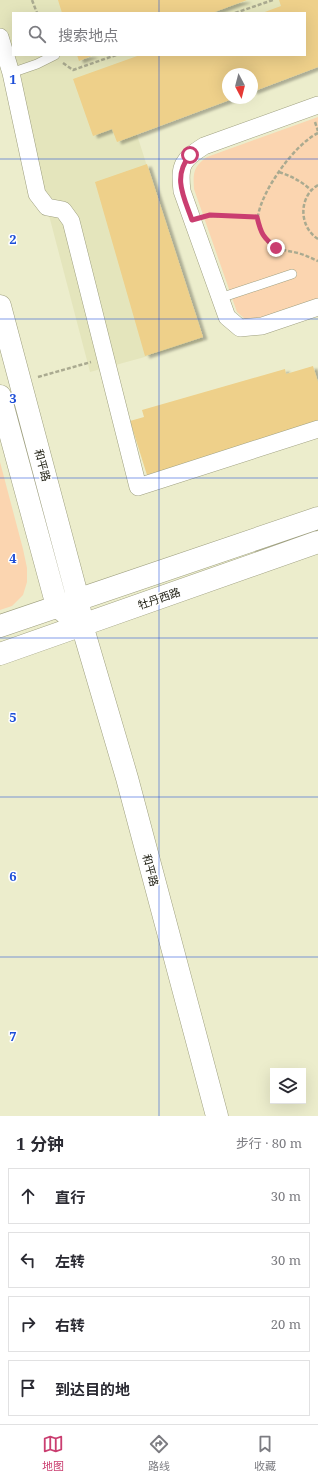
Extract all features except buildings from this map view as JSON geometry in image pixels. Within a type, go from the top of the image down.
[{"type":"street","points":[[0,37],[11,73],[37,194],[48,207],[63,210],[70,221],[138,487],[318,429]]},
{"type":"street","points":[[318,105],[204,146],[190,155],[183,164],[180,177],[182,191],[227,317],[240,328],[262,326],[318,307]]},
{"type":"street","name":"和平路","points":[[0,306],[78,599],[82,626],[127,778],[217,1116]]},
{"type":"street","name":"和平路","points":[[0,396],[57,606]]},
{"type":"street","points":[[0,626],[318,518]]},
{"type":"street","name":"牡丹西路","points":[[0,654],[318,542]]},
{"type":"street","points":[[57,606],[82,626]]},
{"type":"lane","points":[[11,73],[54,56]]},
{"type":"lane","points":[[220,298],[292,274]]},
{"type":"path","points":[[32,0],[37,12]]},
{"type":"path","points":[[238,12],[271,0]]},
{"type":"path","points":[[54,56],[73,70],[113,56]]},
{"type":"path","points":[[318,133],[311,136],[285,163],[263,198],[257,217],[260,230],[265,239],[276,248],[299,253],[318,261]]},
{"type":"path","points":[[279,172],[290,176],[311,190]]},
{"type":"path","points":[[318,185],[311,190],[307,196],[303,212],[306,226],[318,239]]},
{"type":"path","points":[[192,220],[210,215],[257,217]]},
{"type":"path","points":[[36,378],[105,358]]},
{"type":"shaded area","points":[[0,0],[318,0],[306,12],[12,12],[12,56],[290,56],[249,68],[222,68],[222,76],[130,113],[203,341],[90,372],[0,28]]},
{"type":"shaded area","points":[[318,117],[318,302],[254,323],[245,319],[237,312],[194,189],[194,174],[196,167],[207,157]]},
{"type":"shaded area","points":[[0,462],[23,549],[27,568],[27,582],[23,595],[12,606],[0,610]]},
{"type":"route","points":[[190,155],[183,164],[180,177],[182,191],[192,220],[210,215],[257,217],[260,230],[265,239],[276,248]]}]
